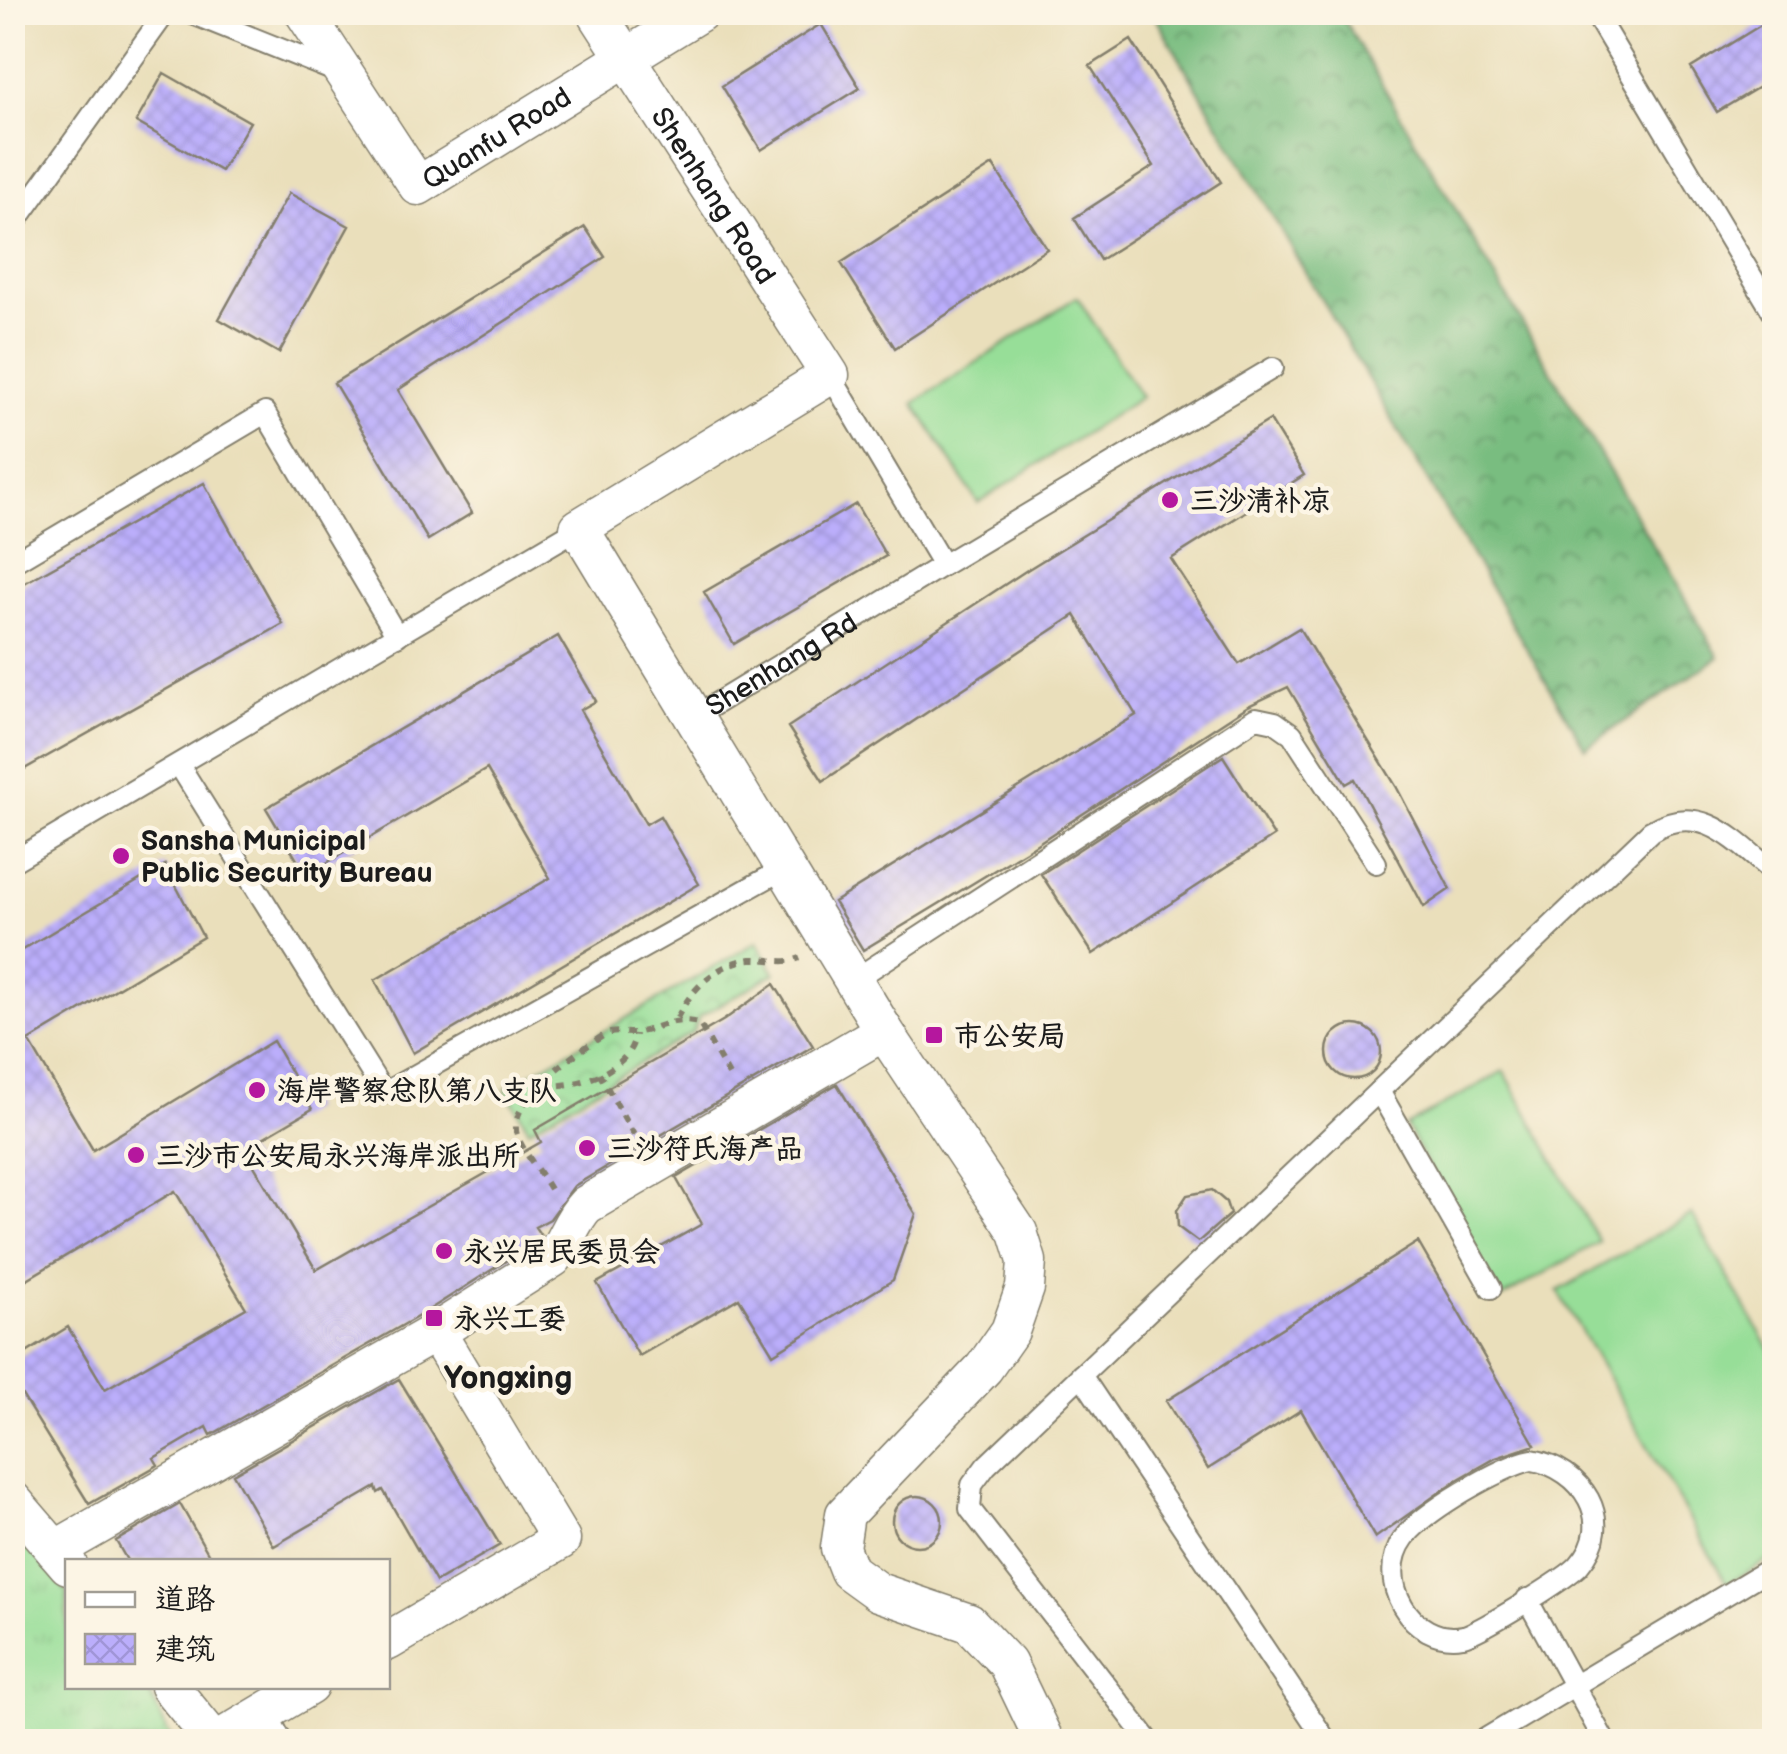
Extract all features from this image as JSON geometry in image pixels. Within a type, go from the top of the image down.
[{"type":"street","name":"Quanfu Road","points":[[304,12],[418,186],[700,12]]},
{"type":"street","name":"Shenhang Road","points":[[596,12],[830,376]]},
{"type":"street","points":[[694,717],[579,528],[830,376]]},
{"type":"street","name":"Shenhang Rd","points":[[694,717],[884,1031],[1018,1232],[1028,1261],[1026,1288],[1010,1332],[984,1368],[844,1514],[840,1548],[849,1571],[878,1592],[969,1623],[1008,1663],[1045,1742]]},
{"type":"street","points":[[12,1500],[61,1558],[553,1258],[565,1242],[570,1221],[586,1205],[884,1031]]},
{"type":"street","points":[[390,1640],[561,1540],[436,1332]]},
{"type":"street","points":[[171,1689],[215,1742],[274,1727],[306,1689]]},
{"type":"lane","points":[[12,227],[166,12]]},
{"type":"lane","points":[[188,12],[347,76]]},
{"type":"lane","points":[[1594,12],[1774,314]]},
{"type":"lane","name":"Shenhang Rd","points":[[694,717],[1274,368]]},
{"type":"lane","points":[[830,376],[944,564]]},
{"type":"lane","points":[[12,564],[265,412],[397,636]]},
{"type":"lane","points":[[12,862],[579,528]]},
{"type":"lane","points":[[854,980],[1256,718],[1275,722],[1292,734],[1376,863]]},
{"type":"lane","points":[[179,765],[384,1093],[785,868]]},
{"type":"lane","points":[[1150,1742],[970,1510],[972,1485],[986,1466],[1651,832],[1672,819],[1694,819],[1720,830],[1774,872]]},
{"type":"lane","points":[[1379,1092],[1491,1288]]},
{"type":"lane","points":[[1081,1375],[1327,1742]]},
{"type":"lane","points":[[1532,1460],[1552,1464],[1578,1481],[1593,1507],[1595,1528],[1579,1566],[1527,1600],[1466,1636],[1445,1636],[1409,1617],[1392,1580],[1394,1559],[1402,1540],[1416,1524],[1512,1464],[1532,1460]]},
{"type":"lane","points":[[1480,1742],[1774,1566]]},
{"type":"lane","points":[[1527,1600],[1605,1742]]},
{"type":"path","points":[[677,1018],[698,985],[722,969],[751,960],[796,960],[831,943]]},
{"type":"path","points":[[570,1221],[518,1136],[518,1112],[532,1091],[580,1050],[619,1030],[635,1034],[677,1018],[699,1023],[749,1110]]},
{"type":"path","points":[[543,1085],[564,1088],[600,1073],[634,1046],[635,1034]]},
{"type":"path","points":[[600,1073],[652,1167]]},
{"type":"green space","points":[[1153,13],[1340,13],[1719,657],[1585,748]]},
{"type":"green space","points":[[1077,297],[1141,397],[978,503],[914,403]]},
{"type":"green space","points":[[757,942],[775,973],[699,1017],[693,1032],[529,1129],[505,1089]]},
{"type":"green space","points":[[1504,1071],[1599,1242],[1501,1298],[1406,1126]]},
{"type":"green space","points":[[1692,1214],[1774,1357],[1774,1557],[1727,1584],[1558,1291]]},
{"type":"green space","points":[[12,1528],[65,1590],[65,1689],[148,1689],[170,1737],[167,1741],[19,1741],[12,1730]]},
{"type":"building","points":[[1774,17],[1774,78],[1717,112],[1691,68]]},
{"type":"building","points":[[821,24],[860,88],[761,150],[722,86]]},
{"type":"building","points":[[1131,40],[1221,182],[1100,260],[1074,218],[1154,166],[1090,66]]},
{"type":"building","points":[[164,73],[250,122],[221,171],[136,122]]},
{"type":"building","points":[[993,165],[1047,249],[895,348],[841,263]]},
{"type":"building","points":[[289,193],[349,226],[279,353],[219,319]]},
{"type":"building","points":[[585,227],[605,257],[398,390],[472,513],[428,540],[334,383]]},
{"type":"building","points":[[1270,420],[1304,475],[1171,559],[1239,664],[1299,628],[1396,786],[1450,889],[1424,907],[1355,779],[1346,784],[1288,687],[1248,706],[1026,851],[863,950],[834,902],[1136,715],[1075,615],[823,781],[788,727],[1027,570]]},
{"type":"building","points":[[204,483],[283,624],[12,776],[12,590]]},
{"type":"building","points":[[856,504],[886,556],[734,644],[704,592]]},
{"type":"building","points":[[558,636],[596,701],[580,710],[646,824],[660,816],[699,884],[413,1053],[375,980],[550,878],[487,769],[306,875],[266,808]]},
{"type":"building","points":[[1223,756],[1274,836],[1093,954],[1041,874]]},
{"type":"building","points":[[165,865],[203,937],[29,1041],[93,1150],[273,1041],[312,1109],[244,1149],[316,1270],[541,1142],[535,1130],[724,1020],[774,984],[813,1046],[574,1186],[550,1219],[535,1227],[541,1236],[537,1241],[424,1313],[211,1435],[207,1427],[154,1458],[158,1465],[89,1504],[12,1379],[12,1362],[68,1327],[105,1389],[246,1308],[175,1191],[12,1288],[12,956]]},
{"type":"building","points":[[1354,1025],[1373,1033],[1381,1052],[1373,1071],[1354,1079],[1335,1071],[1327,1052],[1335,1033]]},
{"type":"building","points":[[837,1084],[916,1214],[893,1280],[773,1354],[739,1298],[639,1356],[597,1283],[702,1224],[676,1178]]},
{"type":"building","points":[[1212,1190],[1226,1202],[1230,1214],[1198,1242],[1178,1227],[1177,1210],[1187,1195]]},
{"type":"building","points":[[1418,1242],[1535,1445],[1496,1458],[1457,1480],[1375,1538],[1301,1410],[1208,1469],[1166,1401]]},
{"type":"building","points":[[399,1379],[500,1545],[436,1582],[383,1490],[378,1493],[376,1487],[274,1546],[233,1474]]},
{"type":"building","points":[[917,1496],[934,1504],[942,1521],[934,1538],[917,1546],[900,1538],[892,1521],[900,1504]]},
{"type":"building","points":[[180,1504],[211,1559],[126,1559],[116,1541]]},
{"type":"place","name":"三沙清补凉","points":[[1170,500]]},
{"type":"place","name":"Sansha Municipal Public Security Bureau","points":[[121,856]]},
{"type":"place","name":"市公安局","points":[[934,1035]]},
{"type":"place","name":"海岸警察总队第八支队","points":[[257,1090]]},
{"type":"place","name":"三沙符氏海产品","points":[[587,1148]]},
{"type":"place","name":"三沙市公安局永兴海岸派出所","points":[[136,1155]]},
{"type":"place","name":"永兴居民委员会","points":[[444,1251]]},
{"type":"place","name":"永兴工委","points":[[434,1318]]},
{"type":"district","name":"Yongxing","points":[[508,1377]]}]
